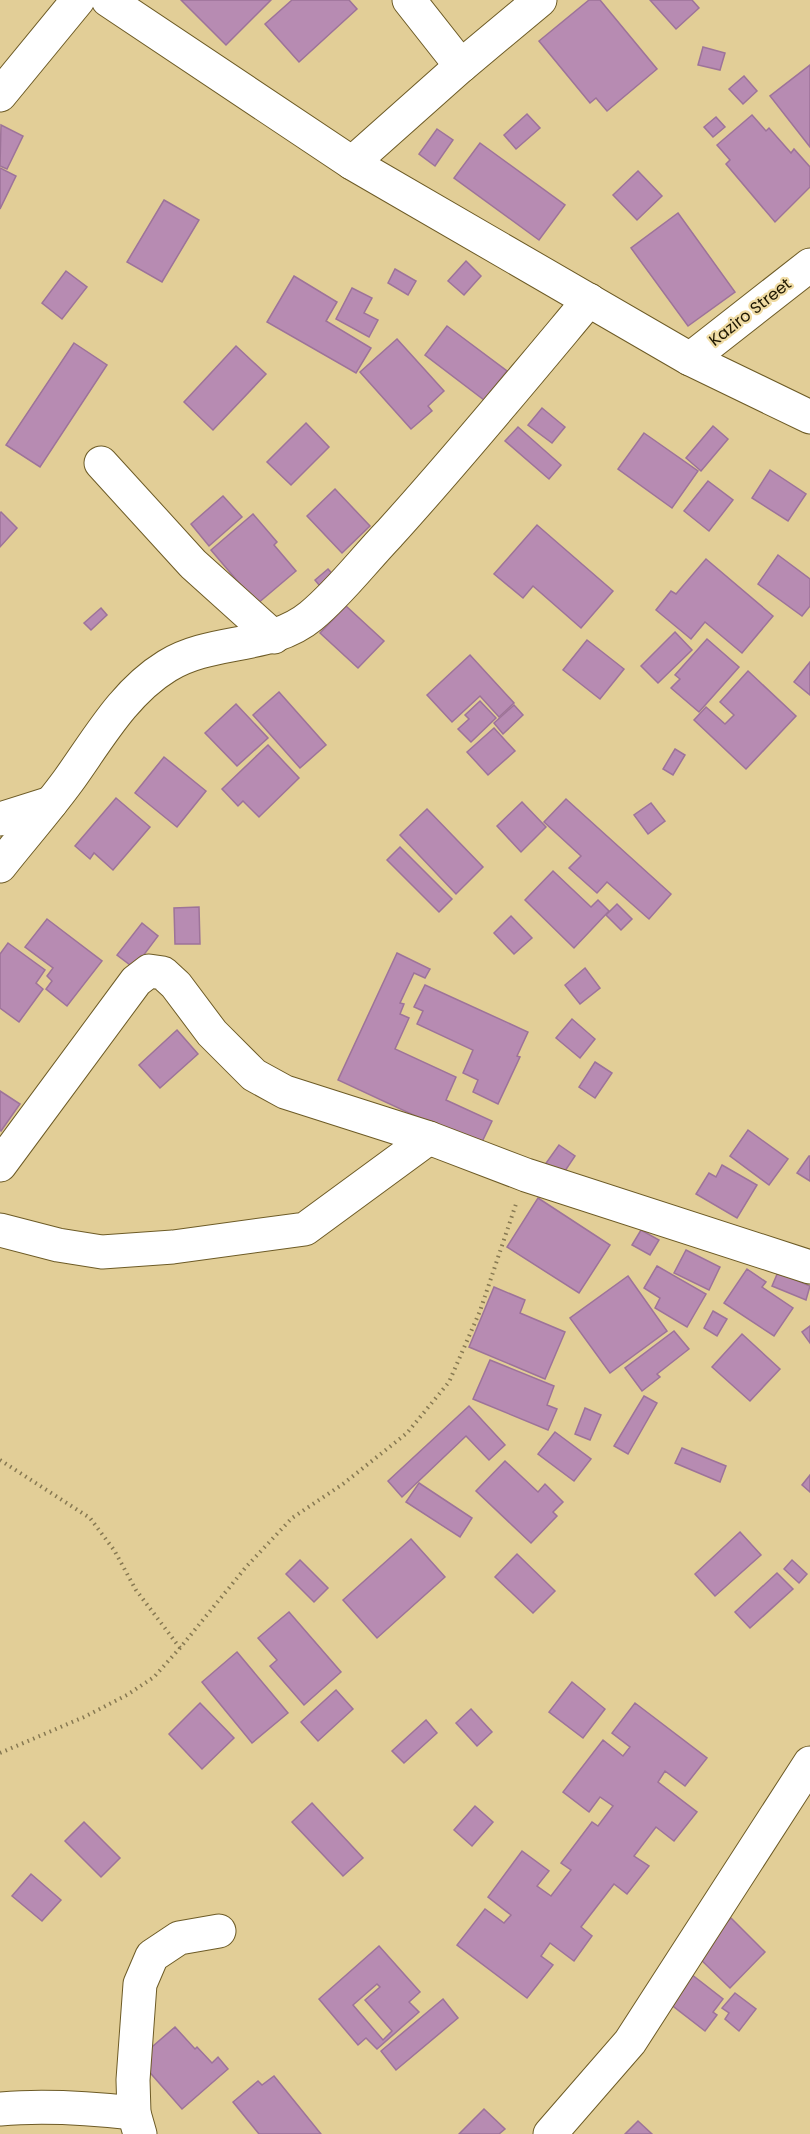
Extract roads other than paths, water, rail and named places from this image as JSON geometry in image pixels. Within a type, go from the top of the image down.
[{"type":"street","points":[[0,95],[78,0]]},
{"type":"street","points":[[108,0],[351,163],[690,358],[810,417]]},
{"type":"street","points":[[409,0],[461,66]]},
{"type":"street","points":[[351,163],[540,0]]},
{"type":"street","name":"Kaziro Street","points":[[690,358],[810,265]]},
{"type":"street","points":[[0,866],[51,803],[95,741],[145,681],[170,664],[194,655],[274,637],[292,630],[336,593],[429,490],[589,300]]},
{"type":"street","points":[[101,463],[193,564],[274,637]]},
{"type":"street","points":[[0,819],[51,803]]},
{"type":"street","points":[[0,1165],[136,981],[149,971],[163,973],[176,985],[212,1033],[254,1075],[285,1092],[429,1138],[526,1175],[810,1267]]},
{"type":"street","points":[[0,1230],[58,1245],[102,1252],[174,1247],[305,1229],[429,1138]]},
{"type":"street","points":[[550,2134],[630,2042],[810,1763]]},
{"type":"street","points":[[0,2109],[37,2106],[87,2108],[137,2124],[133,2080],[140,1984],[152,1956],[179,1938],[219,1931]]}]
